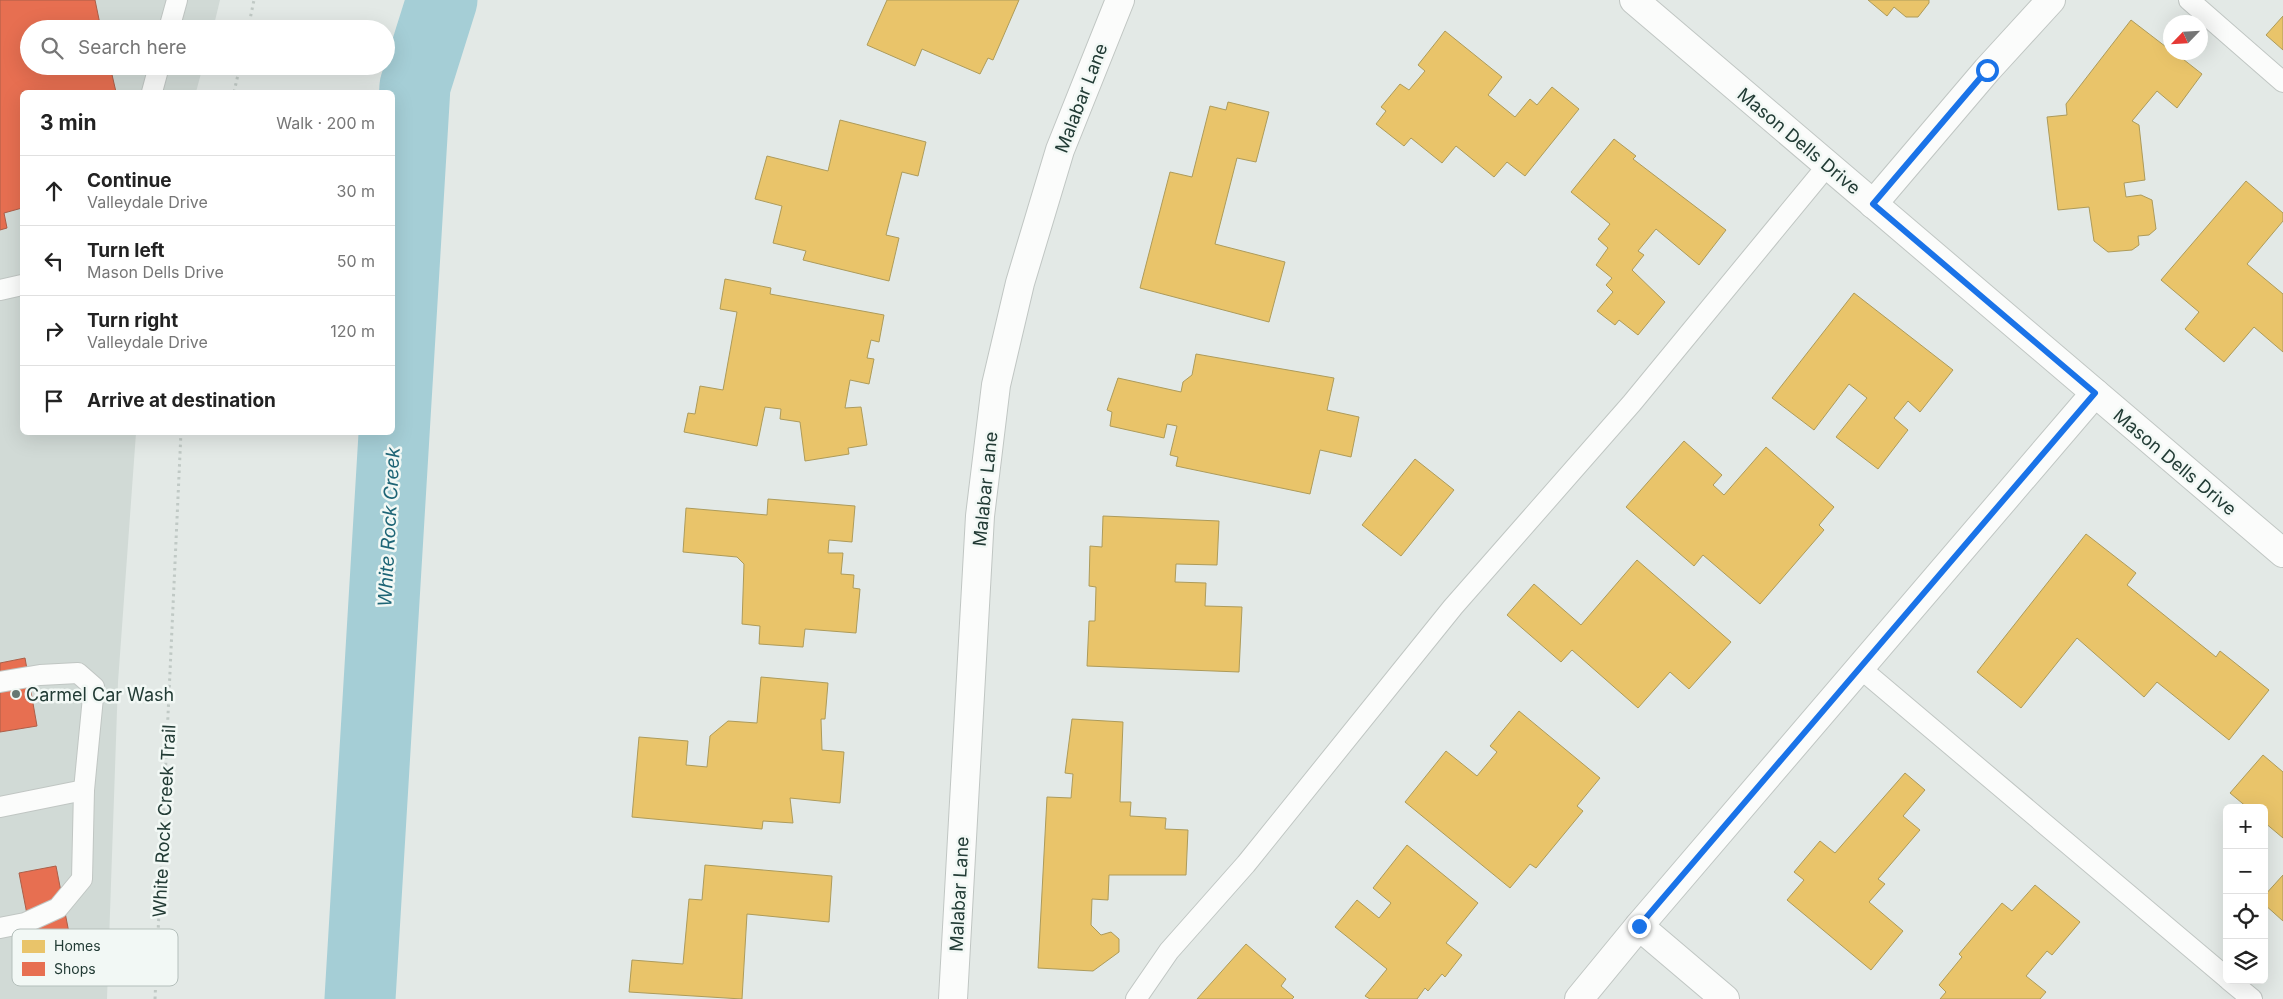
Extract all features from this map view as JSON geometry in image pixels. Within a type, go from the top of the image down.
[{"type":"street","name":"Malabar Lane","points":[[953,999],[980,516],[996,385],[1020,283],[1060,150],[1120,0]]},
{"type":"street","name":"Mason Dells Drive","points":[[1634,0],[2283,553]]},
{"type":"street","points":[[1873,204],[1987,70],[2051,0]]},
{"type":"street","points":[[1579,999],[1639,926],[2095,393]]},
{"type":"street","points":[[1639,926],[1725,999]]},
{"type":"lane","points":[[171,20],[177,0]]},
{"type":"lane","points":[[2189,0],[2283,82]]},
{"type":"lane","points":[[153,90],[157,75]]},
{"type":"lane","points":[[1136,999],[1169,951],[1246,864],[1447,615],[1632,403],[1827,166]]},
{"type":"lane","points":[[0,290],[20,285]]},
{"type":"lane","points":[[1860,668],[2223,975]]},
{"type":"lane","points":[[0,682],[40,675],[78,673],[94,687],[84,790],[82,879],[58,908],[25,923],[0,928]]},
{"type":"lane","points":[[0,807],[84,790]]},
{"type":"lane","points":[[2234,984],[2252,999]]},
{"type":"path","points":[[250,20],[254,0]]},
{"type":"path","points":[[234,90],[238,75]]},
{"type":"path","name":"White Rock Creek Trail","points":[[158,929],[181,435]]},
{"type":"path","name":"White Rock Creek Trail","points":[[155,999],[156,986]]},
{"type":"shaded area","points":[[0,0],[220,0],[215,20],[20,20],[20,75],[201,75],[197,90],[20,90],[20,435],[136,435],[118,682],[109,929],[12,929],[12,986],[107,986],[107,999],[0,999]]},
{"type":"building: Homes","points":[[887,0],[1019,0],[993,60],[988,58],[980,74],[922,49],[915,66],[867,45]]},
{"type":"building: Homes","points":[[1868,0],[1929,0],[1929,3],[1918,17],[1906,17],[1894,7],[1887,16]]},
{"type":"building: Homes","points":[[2283,16],[2283,50],[2266,35]]},
{"type":"building: Homes","points":[[2131,20],[2163,45],[2163,60],[2184,60],[2202,74],[2177,108],[2157,91],[2132,121],[2139,125],[2145,180],[2124,183],[2126,197],[2141,195],[2152,200],[2156,229],[2149,235],[2138,236],[2139,245],[2132,250],[2108,252],[2094,241],[2089,207],[2058,210],[2047,117],[2067,115],[2066,104]]},
{"type":"building: Homes","points":[[1445,31],[1502,77],[1488,95],[1515,117],[1530,99],[1537,105],[1552,87],[1579,109],[1525,176],[1507,162],[1494,177],[1456,146],[1442,163],[1411,138],[1404,146],[1376,124],[1386,111],[1381,107],[1400,84],[1409,90],[1425,71],[1418,65]]},
{"type":"building: Homes","points":[[1228,102],[1269,112],[1256,162],[1237,158],[1215,244],[1285,262],[1269,322],[1140,288],[1170,172],[1192,177],[1210,106],[1226,110]]},
{"type":"building: Homes","points":[[840,120],[926,142],[918,176],[902,172],[886,235],[899,238],[889,281],[803,260],[806,251],[773,243],[782,206],[755,199],[767,156],[828,171]]},
{"type":"building: Homes","points":[[1614,139],[1636,156],[1633,159],[1726,230],[1699,265],[1656,229],[1638,251],[1644,255],[1632,270],[1665,302],[1638,335],[1619,320],[1615,325],[1597,311],[1613,292],[1606,285],[1612,278],[1596,265],[1608,248],[1598,239],[1610,224],[1571,192]]},
{"type":"building: Homes","points":[[2246,181],[2283,213],[2283,221],[2247,264],[2283,294],[2283,352],[2254,327],[2224,362],[2185,329],[2199,312],[2161,280]]},
{"type":"building: Homes","points":[[725,279],[771,288],[770,294],[884,315],[879,342],[871,340],[867,358],[874,359],[869,384],[850,380],[845,408],[861,407],[867,445],[848,448],[849,454],[805,461],[800,422],[780,419],[781,409],[765,407],[757,446],[684,432],[688,413],[695,414],[700,386],[723,390],[737,312],[720,309]]},
{"type":"building: Homes","points":[[1854,293],[1953,370],[1920,412],[1908,401],[1894,418],[1908,430],[1878,469],[1836,437],[1867,398],[1849,384],[1814,430],[1772,398]]},
{"type":"building: Homes","points":[[1196,354],[1334,378],[1327,410],[1359,417],[1351,457],[1320,450],[1310,494],[1176,466],[1178,457],[1170,455],[1177,426],[1167,424],[1164,438],[1110,426],[1112,412],[1107,410],[1118,378],[1181,392],[1183,382],[1192,375]]},
{"type":"building: Homes","points":[[1684,441],[1722,475],[1713,485],[1724,495],[1766,447],[1834,507],[1819,525],[1824,530],[1760,604],[1703,555],[1694,566],[1626,507]]},
{"type":"building: Homes","points":[[1415,459],[1454,490],[1401,556],[1362,525]]},
{"type":"building: Homes","points":[[768,499],[855,506],[852,542],[829,540],[828,553],[843,553],[841,574],[854,575],[853,588],[860,589],[856,633],[805,629],[803,647],[759,644],[760,626],[742,624],[744,564],[737,557],[683,552],[686,508],[767,515]]},
{"type":"building: Homes","points":[[1103,516],[1219,521],[1217,565],[1176,564],[1175,582],[1206,583],[1205,606],[1242,607],[1239,672],[1087,666],[1089,621],[1095,621],[1096,587],[1089,586],[1090,546],[1102,547]]},
{"type":"building: Homes","points":[[2086,534],[2136,573],[2127,585],[2216,657],[2220,651],[2269,690],[2229,740],[2157,682],[2144,697],[2077,638],[2021,708],[1977,672]]},
{"type":"building: Homes","points":[[1637,560],[1731,642],[1689,689],[1670,672],[1638,708],[1572,650],[1561,662],[1507,615],[1534,584],[1581,625]]},
{"type":"building: Homes","points":[[761,677],[828,683],[825,719],[821,719],[822,750],[844,752],[840,803],[790,798],[793,823],[763,821],[762,829],[632,817],[639,737],[688,741],[686,765],[707,767],[710,736],[728,721],[757,723]]},
{"type":"building: Homes","points":[[1519,711],[1600,778],[1577,806],[1583,811],[1536,868],[1530,864],[1510,888],[1405,802],[1446,751],[1477,776],[1497,752],[1490,746]]},
{"type":"building: Homes","points":[[1072,719],[1123,722],[1120,802],[1131,802],[1130,816],[1166,818],[1165,829],[1188,830],[1186,875],[1109,875],[1108,900],[1092,899],[1091,925],[1101,935],[1111,932],[1119,939],[1119,952],[1093,971],[1038,968],[1047,797],[1071,798],[1073,774],[1065,773]]},
{"type":"building: Homes","points":[[2263,755],[2283,772],[2283,838],[2268,825],[2268,804],[2243,804],[2230,793]]},
{"type":"building: Homes","points":[[1905,773],[1925,790],[1903,816],[1920,830],[1878,879],[1885,884],[1869,902],[1903,931],[1871,970],[1787,900],[1804,880],[1794,872],[1820,841],[1835,853]]},
{"type":"building: Homes","points":[[1407,845],[1478,903],[1446,943],[1462,955],[1445,977],[1442,974],[1428,991],[1425,988],[1417,999],[1370,999],[1365,996],[1387,969],[1335,927],[1357,900],[1379,918],[1391,903],[1373,888]]},
{"type":"building: Homes","points":[[705,865],[832,876],[829,922],[747,914],[742,999],[629,992],[632,960],[683,964],[689,899],[702,900]]},
{"type":"building: Homes","points":[[2283,875],[2283,921],[2268,908],[2268,892]]},
{"type":"building: Homes","points":[[2035,885],[2080,922],[2052,955],[2047,951],[2026,976],[2046,992],[2040,999],[1940,999],[1946,992],[1939,985],[1962,957],[1959,954],[2002,903],[2012,911]]},
{"type":"building: Homes","points":[[1246,944],[1286,979],[1281,986],[1294,997],[1292,999],[1197,999]]},
{"type":"building: Shops","points":[[0,0],[95,0],[99,20],[20,20],[20,75],[112,75],[116,90],[20,90],[20,209],[4,213],[7,228],[0,230]]},
{"type":"building: Shops","name":"Carmel Car Wash","points":[[25,658],[37,726],[0,732],[0,663]]},
{"type":"building: Shops","points":[[56,866],[68,929],[30,929],[19,873]]},
{"type":"waterway","name":"White Rock Creek","points":[[395,418],[415,86],[442,0]]},
{"type":"waterway","name":"White Rock Creek","points":[[360,999],[394,435]]},
{"type":"place","name":"Carmel Car Wash","points":[[16,694]]},
{"type":"route","points":[[1639,926],[2095,393],[1873,204],[1987,70]]}]
